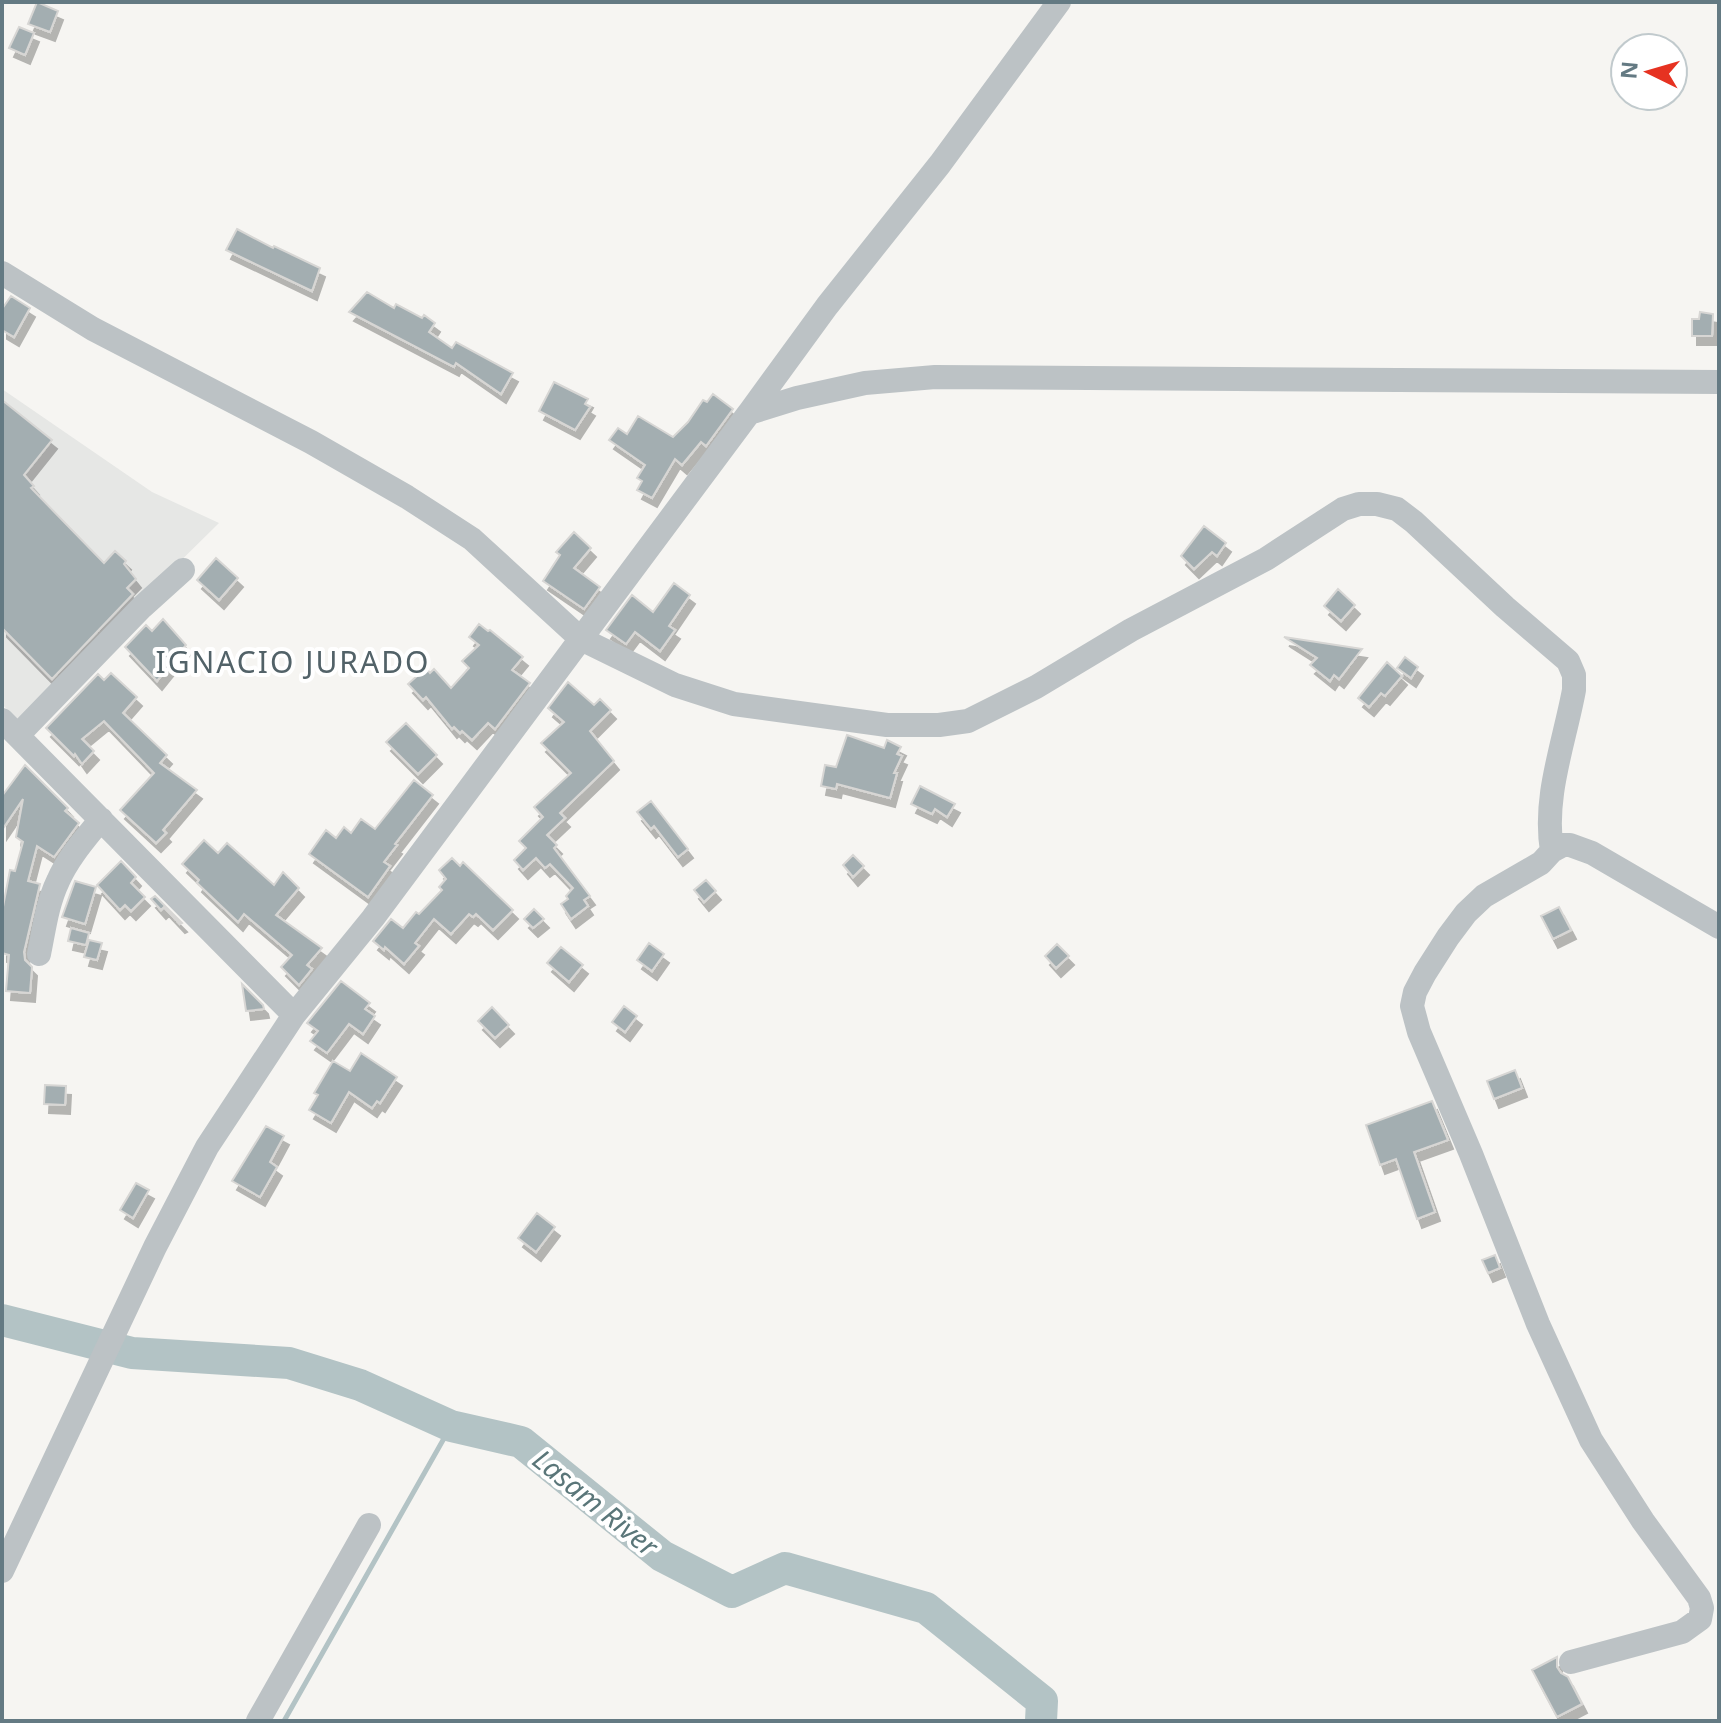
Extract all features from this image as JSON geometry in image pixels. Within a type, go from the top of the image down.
[{"type":"street","points":[[2,1571],[155,1247],[207,1147],[294,1015],[373,918],[827,306],[940,164],[1059,2]]},
{"type":"street","points":[[2,273],[93,329],[311,442],[407,497],[472,539],[581,639],[675,685],[734,704],[887,725],[939,725],[968,721],[1025,693],[1131,630],[1253,566],[1343,509],[1359,504],[1397,509],[1568,661],[1574,675],[1574,690],[1551,792],[1552,851]]},
{"type":"street","points":[[749,413],[797,398],[865,383],[935,377],[1719,382]]},
{"type":"street","points":[[183,570],[10,727],[294,1015]]},
{"type":"street","points":[[39,954],[57,881],[101,819]]},
{"type":"street","points":[[1571,1662],[1682,1632],[1700,1619],[1702,1608],[1699,1598],[1643,1521],[1591,1440],[1538,1324],[1419,1032],[1412,1006],[1425,973],[1466,913],[1484,896],[1541,863],[1552,851],[1570,845],[1592,853],[1719,927]]},
{"type":"street","points":[[258,1721],[369,1525]]},
{"type":"shaded area","points":[[2,389],[152,492],[219,523],[18,721],[2,704]]},
{"type":"building","points":[[37,2],[58,11],[50,32],[28,24]]},
{"type":"building","points":[[19,27],[34,33],[25,55],[9,48]]},
{"type":"building","points":[[237,229],[320,268],[312,291],[226,250]]},
{"type":"building","points":[[367,292],[394,308],[396,304],[422,318],[424,315],[435,323],[429,332],[452,348],[456,342],[513,373],[501,394],[456,363],[454,367],[349,312]]},
{"type":"building","points":[[11,296],[30,308],[14,337],[2,330],[2,309]]},
{"type":"building","points":[[1700,312],[1713,314],[1712,336],[1692,336],[1692,319],[1699,319]]},
{"type":"building","points":[[554,382],[588,399],[585,404],[590,407],[575,430],[539,411]]},
{"type":"building","points":[[713,394],[733,409],[706,446],[701,442],[682,465],[675,459],[652,498],[637,490],[642,481],[637,478],[645,465],[609,440],[618,428],[627,434],[638,416],[673,437],[703,400],[707,402]]},
{"type":"building","points":[[2,400],[52,440],[24,475],[34,486],[31,488],[104,563],[115,551],[126,561],[124,564],[136,579],[127,588],[133,594],[52,679],[2,628]]},
{"type":"building","points":[[1204,526],[1226,543],[1217,556],[1212,552],[1194,569],[1181,556]]},
{"type":"building","points":[[574,532],[591,548],[574,568],[600,587],[584,609],[543,581],[560,555],[556,552]]},
{"type":"building","points":[[216,558],[238,578],[219,600],[197,580]]},
{"type":"building","points":[[674,583],[690,595],[669,626],[675,630],[660,651],[635,632],[626,644],[606,630],[632,595],[653,612]]},
{"type":"building","points":[[1338,589],[1355,605],[1341,621],[1324,606]]},
{"type":"building","points":[[163,619],[186,645],[157,681],[125,647],[146,625],[152,631]]},
{"type":"building","points":[[479,624],[523,657],[512,670],[530,683],[495,729],[488,723],[472,740],[462,731],[452,729],[426,697],[423,700],[408,684],[426,668],[430,673],[434,669],[451,688],[469,668],[462,661],[479,645],[469,637]]},
{"type":"building","points":[[1284,637],[1362,649],[1339,679],[1334,675],[1330,681],[1310,665],[1317,658]]},
{"type":"building","points":[[1405,657],[1418,667],[1411,678],[1397,668]]},
{"type":"building","points":[[1387,662],[1402,676],[1385,696],[1381,693],[1369,707],[1358,698]]},
{"type":"building","points":[[111,673],[137,697],[123,713],[167,755],[160,763],[197,790],[163,830],[166,833],[156,843],[120,810],[154,773],[104,721],[82,739],[94,751],[82,764],[46,728],[98,674],[104,680]]},
{"type":"building","points":[[568,682],[594,705],[600,699],[611,710],[590,731],[614,761],[560,813],[565,818],[547,835],[557,845],[554,848],[590,896],[584,900],[588,906],[571,919],[561,904],[568,899],[566,896],[573,888],[550,864],[545,868],[536,858],[523,870],[514,860],[526,848],[519,841],[543,817],[534,807],[571,773],[541,743],[564,722],[548,708]]},
{"type":"building","points":[[406,723],[437,755],[418,774],[386,742]]},
{"type":"building","points":[[847,735],[884,748],[887,740],[901,747],[897,754],[902,756],[894,773],[897,773],[890,798],[837,784],[836,789],[821,786],[825,765],[836,767]]},
{"type":"building","points":[[25,765],[79,823],[54,857],[37,846],[28,881],[40,884],[24,952],[25,960],[32,967],[30,993],[6,991],[9,955],[2,953],[2,912],[10,870],[15,871],[23,842],[16,837],[23,799],[2,830],[2,796]]},
{"type":"building","points":[[414,780],[433,795],[395,844],[384,862],[390,866],[368,897],[309,854],[326,830],[336,838],[344,827],[351,833],[361,819],[375,829]]},
{"type":"building","points":[[920,786],[955,804],[947,817],[935,809],[932,814],[911,804]]},
{"type":"building","points":[[651,801],[688,849],[678,857],[654,826],[651,829],[637,812]]},
{"type":"building","points":[[204,840],[218,853],[227,843],[274,885],[283,872],[299,888],[276,915],[322,948],[307,965],[312,969],[299,985],[281,967],[292,955],[244,914],[238,922],[197,883],[199,880],[182,864]]},
{"type":"building","points":[[853,855],[864,866],[853,877],[843,865]]},
{"type":"building","points":[[452,858],[460,866],[463,862],[513,910],[493,930],[476,914],[473,917],[469,914],[451,934],[434,919],[415,943],[419,946],[404,964],[373,941],[391,919],[403,928],[442,890],[439,887],[446,879],[439,870]]},
{"type":"building","points":[[121,861],[136,877],[131,883],[145,897],[131,911],[125,905],[120,910],[97,885]]},
{"type":"building","points":[[706,880],[716,891],[704,902],[694,890]]},
{"type":"building","points":[[75,881],[96,887],[85,924],[62,917]]},
{"type":"building","points":[[155,896],[182,923],[164,907],[161,910],[151,899]]},
{"type":"building","points":[[1559,907],[1571,930],[1553,939],[1541,916]]},
{"type":"building","points":[[534,909],[544,919],[533,928],[524,919]]},
{"type":"building","points":[[71,928],[89,933],[86,945],[68,941]]},
{"type":"building","points":[[89,940],[102,943],[97,960],[84,957]]},
{"type":"building","points":[[649,943],[664,954],[652,971],[637,960]]},
{"type":"building","points":[[1057,944],[1069,956],[1056,968],[1045,956]]},
{"type":"building","points":[[561,947],[583,965],[569,982],[547,963]]},
{"type":"building","points":[[341,981],[370,1003],[365,1009],[375,1016],[363,1034],[349,1024],[327,1053],[310,1041],[318,1031],[307,1023]]},
{"type":"building","points":[[242,984],[263,1005],[264,1009],[246,1011]]},
{"type":"building","points":[[624,1006],[637,1016],[625,1032],[612,1022]]},
{"type":"building","points":[[492,1007],[509,1025],[495,1038],[478,1021]]},
{"type":"building","points":[[361,1053],[397,1077],[380,1103],[377,1101],[372,1108],[349,1092],[331,1123],[309,1110],[318,1095],[314,1093],[333,1061],[350,1071]]},
{"type":"building","points":[[1515,1070],[1522,1088],[1494,1099],[1487,1081]]},
{"type":"building","points":[[45,1085],[66,1086],[65,1105],[44,1104]]},
{"type":"building","points":[[1432,1101],[1448,1140],[1414,1152],[1435,1212],[1417,1219],[1396,1159],[1380,1165],[1366,1125]]},
{"type":"building","points":[[266,1126],[284,1136],[270,1162],[277,1167],[260,1197],[232,1181]]},
{"type":"building","points":[[136,1183],[149,1190],[133,1218],[120,1210]]},
{"type":"building","points":[[537,1213],[555,1227],[536,1252],[518,1238]]},
{"type":"building","points":[[1495,1255],[1500,1268],[1488,1273],[1482,1260]]},
{"type":"building","points":[[1557,1657],[1557,1667],[1568,1677],[1582,1704],[1557,1717],[1532,1670]]},
{"type":"waterway","name":"Lasam River","points":[[2,1320],[132,1353],[289,1363],[360,1385],[451,1426],[521,1442],[662,1556],[732,1592],[785,1568],[926,1608],[1042,1701],[1041,1721]]},
{"type":"waterway","points":[[284,1721],[451,1426]]},
{"type":"district","name":"IGNACIO JURADO","points":[[293,661]]}]
